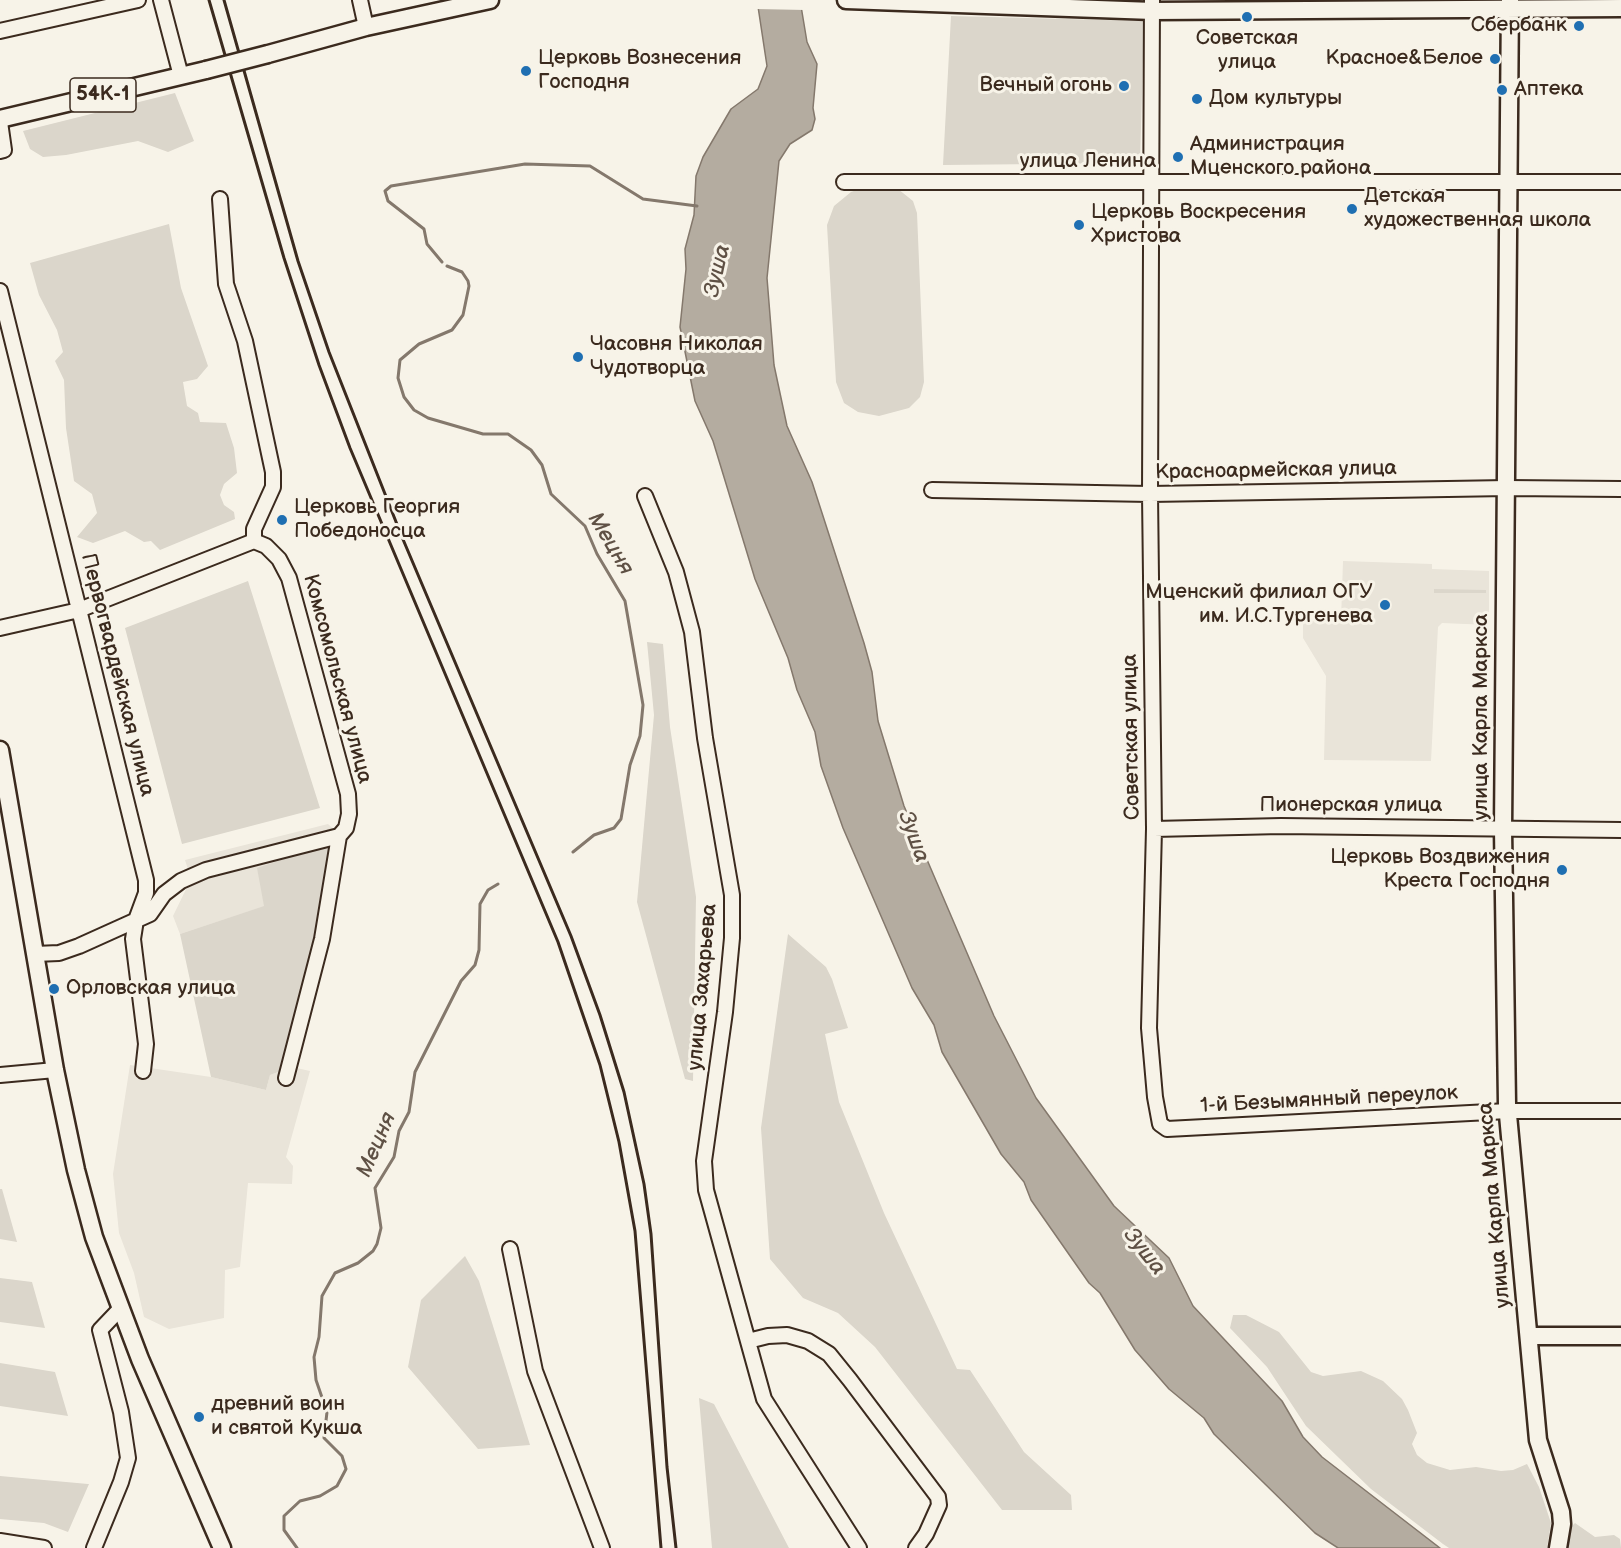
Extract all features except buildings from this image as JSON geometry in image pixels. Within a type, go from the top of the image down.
[{"type":"main road","name":"54К-1","points":[[0,120],[206,70],[366,27],[490,0]]},
{"type":"main road","points":[[846,0],[1152,5],[1510,4],[1621,9]]},
{"type":"main road","name":"улица Карла Маркса","points":[[1510,4],[1508,488],[1503,829],[1508,1111],[1538,1440],[1561,1512],[1560,1542]]},
{"type":"main road","points":[[0,750],[55,1070],[76,1170],[94,1237],[120,1309],[222,1548]]},
{"type":"main road","points":[[1530,1336],[1621,1335]]},
{"type":"street","points":[[0,31],[138,0]]},
{"type":"street","points":[[161,0],[180,76]]},
{"type":"street","points":[[360,0],[366,27]]},
{"type":"street","name":"Советская улица","points":[[1152,5],[1150,494],[1154,829],[1149,1028],[1157,1113]]},
{"type":"street","points":[[0,120],[4,150],[0,151]]},
{"type":"street","name":"улица Ленина","points":[[844,182],[1621,182]]},
{"type":"street","points":[[0,628],[79,610],[254,541],[254,529],[273,487],[273,472],[245,341],[226,284],[220,199]]},
{"type":"street","name":"Первогвардейская улица","points":[[0,291],[146,880],[146,893],[136,920],[134,939],[146,1044],[143,1071]]},
{"type":"street","name":"Красноармейская улица","points":[[932,490],[1150,494],[1508,488],[1621,489]]},
{"type":"street","name":"улица Захарьева","points":[[645,496],[676,572],[692,632],[705,738],[732,895],[725,1012],[704,1161],[704,1177],[764,1399],[859,1548]]},
{"type":"street","name":"Комсомольская улица","points":[[254,541],[266,546],[279,559],[290,578],[348,794],[349,814],[346,828],[339,836],[322,939],[286,1078]]},
{"type":"street","name":"Пионерская улица","points":[[1154,829],[1281,826],[1621,830]]},
{"type":"street","points":[[35,954],[58,953],[79,946],[150,914],[164,894],[181,881],[206,870],[339,836]]},
{"type":"street","points":[[0,1075],[55,1070]]},
{"type":"street","name":"1-й Безымянный переулок","points":[[1157,1113],[1161,1124],[1167,1129],[1508,1111],[1621,1111]]},
{"type":"street","points":[[510,1249],[535,1371],[602,1548]]},
{"type":"street","points":[[94,1548],[121,1482],[128,1458],[121,1412],[100,1330],[120,1309]]},
{"type":"street","points":[[748,1341],[768,1336],[787,1335],[808,1341],[829,1354],[843,1371],[938,1497],[939,1505],[926,1534],[916,1548]]},
{"type":"street","points":[[0,1541],[44,1548]]},
{"type":"shaded area","points":[[951,16],[1144,21],[1140,163],[943,165]]},
{"type":"shaded area","points":[[175,93],[194,141],[168,152],[138,141],[66,155],[43,157],[30,149],[23,131]]},
{"type":"shaded area","points":[[862,188],[898,189],[913,201],[917,213],[924,382],[920,397],[909,408],[879,416],[858,412],[844,403],[836,382],[827,225],[834,206],[851,192]]},
{"type":"shaded area","points":[[169,224],[181,288],[208,366],[197,379],[183,382],[187,406],[198,413],[200,422],[226,423],[234,448],[237,473],[224,484],[220,495],[224,505],[234,512],[235,519],[160,550],[151,541],[144,542],[125,531],[93,543],[77,537],[97,513],[92,494],[74,481],[66,428],[64,380],[55,361],[63,352],[57,330],[39,295],[30,263]]},
{"type":"shaded area","points":[[1343,561],[1432,564],[1432,569],[1489,571],[1489,625],[1442,623],[1438,627],[1431,761],[1324,760],[1326,676],[1303,638],[1303,621],[1341,620]]},
{"type":"shaded area","points":[[248,581],[320,808],[182,844],[125,628]]},
{"type":"shaded area","points":[[1434,589],[1486,590],[1486,593],[1434,593]]},
{"type":"shaded area","points":[[647,642],[663,644],[670,727],[696,897],[693,1081],[685,1079],[637,902],[654,715]]},
{"type":"shaded area","points":[[328,824],[344,839],[265,906],[180,934],[173,916],[191,879],[185,860]]},
{"type":"shaded area","points":[[344,839],[292,1067],[270,1075],[266,1090],[211,1077],[180,934],[264,906],[257,868]]},
{"type":"shaded area","points":[[788,934],[826,967],[832,979],[848,1028],[825,1034],[839,1102],[884,1213],[957,1369],[970,1370],[1024,1452],[1071,1495],[1072,1510],[1002,1510],[875,1347],[838,1313],[803,1298],[770,1259],[761,1128]]},
{"type":"shaded area","points":[[130,1065],[211,1077],[266,1090],[270,1075],[292,1067],[310,1071],[286,1157],[293,1166],[292,1184],[248,1183],[240,1267],[225,1270],[224,1318],[169,1329],[144,1317],[134,1273],[119,1233],[113,1174]]},
{"type":"shaded area","points":[[0,1189],[2,1189],[17,1242],[0,1239]]},
{"type":"shaded area","points":[[465,1256],[479,1281],[530,1445],[478,1449],[408,1367],[421,1300]]},
{"type":"shaded area","points":[[0,1278],[32,1282],[45,1328],[0,1322]]},
{"type":"shaded area","points":[[1233,1315],[1246,1315],[1279,1332],[1311,1372],[1323,1376],[1361,1371],[1383,1381],[1402,1399],[1408,1410],[1417,1433],[1412,1444],[1417,1455],[1427,1463],[1450,1470],[1476,1467],[1501,1471],[1513,1470],[1527,1464],[1539,1487],[1551,1523],[1547,1548],[1449,1548],[1443,1544],[1371,1489],[1306,1426],[1267,1367],[1230,1328]]},
{"type":"shaded area","points":[[0,1363],[55,1372],[68,1416],[0,1406]]},
{"type":"shaded area","points":[[699,1398],[714,1404],[789,1548],[712,1548]]},
{"type":"shaded area","points":[[0,1476],[89,1484],[68,1532],[44,1523],[0,1519]]},
{"type":"shaded area","points":[[1575,1523],[1595,1537],[1614,1535],[1620,1539],[1621,1548],[1567,1548],[1570,1528]]},
{"type":"water","name":"Зуша","points":[[757,0],[800,0],[807,42],[817,64],[813,108],[815,119],[812,130],[790,144],[779,161],[767,278],[774,365],[787,426],[812,482],[864,643],[872,672],[878,721],[904,806],[994,1016],[1036,1098],[1114,1206],[1169,1258],[1193,1306],[1282,1401],[1303,1437],[1322,1457],[1440,1548],[1338,1548],[1315,1533],[1214,1434],[1204,1418],[1169,1389],[1135,1350],[1100,1293],[1089,1283],[1031,1200],[1024,1182],[1001,1154],[942,1052],[934,1025],[912,988],[843,828],[821,766],[815,732],[797,690],[788,658],[755,579],[713,441],[695,401],[680,327],[686,269],[685,249],[694,215],[696,176],[703,157],[731,109],[758,89],[767,66]]},
{"type":"pier","points":[[754,0],[803,0],[805,10],[756,9]]},
{"type":"waterway","name":"Мецня","points":[[442,262],[427,244],[424,229],[388,201],[385,191],[391,186],[525,164],[590,166],[643,199],[697,206]]},
{"type":"waterway","name":"Мецня","points":[[447,266],[462,272],[468,281],[463,315],[452,330],[419,344],[400,360],[398,378],[404,397],[414,410],[428,418],[483,434],[508,434],[531,450],[542,465],[551,494],[585,526],[597,554],[625,601],[643,705],[640,736],[630,765],[621,819],[614,828],[594,835],[573,852]]},
{"type":"waterway","name":"Мецня","points":[[297,1548],[284,1530],[284,1516],[300,1501],[320,1496],[337,1486],[346,1469],[342,1456],[324,1438],[327,1412],[316,1380],[314,1357],[319,1337],[322,1296],[335,1273],[358,1263],[373,1251],[377,1244],[381,1228],[375,1188],[394,1157],[399,1131],[409,1112],[415,1072],[461,981],[475,965],[479,950],[480,904],[488,890],[498,884]]},
{"type":"railway","points":[[209,0],[284,258],[319,365],[350,448],[558,942],[600,1065],[619,1142],[635,1231],[661,1548]]},
{"type":"railway","points":[[224,0],[298,261],[329,352],[402,537],[571,936],[600,1015],[624,1092],[644,1184],[651,1234],[667,1467],[676,1548]]},
{"type":"place","name":"Советская улица","points":[[1247,17]]},
{"type":"place","name":"Сбербанк","points":[[1579,26]]},
{"type":"place","name":"Красное&Белое","points":[[1495,59]]},
{"type":"place","name":"Церковь Вознесения Господня","points":[[526,71]]},
{"type":"place","name":"Вечный огонь","points":[[1124,86]]},
{"type":"place","name":"Аптека","points":[[1502,90]]},
{"type":"place","name":"Дом культуры","points":[[1197,99]]},
{"type":"place","name":"Администрация Мценского района","points":[[1178,157]]},
{"type":"place","name":"Детская художественная школа","points":[[1352,209]]},
{"type":"place","name":"Церковь Воскресения Христова","points":[[1079,225]]},
{"type":"place","name":"Часовня Николая Чудотворца","points":[[578,357]]},
{"type":"place","name":"Церковь Георгия Победоносца","points":[[282,520]]},
{"type":"place","name":"Мценский филиал ОГУ им. И.С.Тургенева","points":[[1385,605]]},
{"type":"place","name":"Церковь Воздвижения Креста Господня","points":[[1562,870]]},
{"type":"place","name":"Орловская улица","points":[[54,989]]},
{"type":"place","name":"древний воин и святой Кукша","points":[[199,1417]]}]
